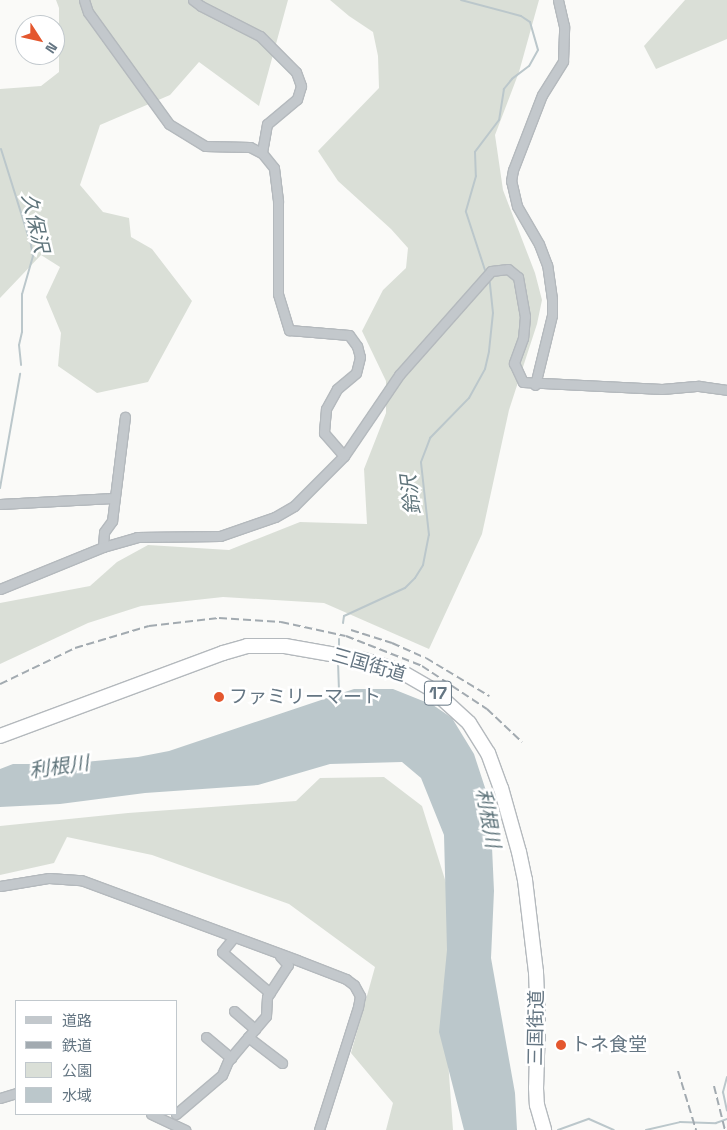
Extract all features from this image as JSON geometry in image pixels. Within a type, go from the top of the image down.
[{"type":"highway","name":"三国街道","points":[[0,736],[223,653],[247,646],[285,646],[364,660],[400,671],[434,691],[469,723],[488,753],[501,788],[519,852],[536,972],[538,1022],[536,1088],[537,1105],[544,1130]]},
{"type":"street","points":[[84,0],[88,12],[169,124],[205,146],[250,147],[262,153],[274,168],[278,202],[278,294],[289,330],[349,335],[357,346],[360,356],[356,373],[337,389],[326,409],[324,433],[344,456]]},
{"type":"street","points":[[193,0],[260,36],[296,72],[301,86],[297,99],[267,124],[262,153]]},
{"type":"street","points":[[535,385],[552,315],[552,299],[547,265],[539,244],[517,206],[512,181],[513,170],[542,95],[563,61],[564,26],[558,0]]},
{"type":"street","points":[[0,589],[103,547],[137,537],[220,536],[274,517],[294,506],[344,456],[399,375],[452,318],[491,271],[508,269],[518,277],[525,316],[523,338],[514,363],[524,382],[535,385],[662,388],[700,386],[727,390]]},
{"type":"street","points":[[103,547],[104,532],[112,521],[113,498],[125,417]]},
{"type":"street","points":[[0,504],[113,498]]},
{"type":"street","points":[[0,886],[49,878],[81,880],[346,979],[358,990],[358,1007],[319,1130]]},
{"type":"street","points":[[234,937],[222,952],[270,993]]},
{"type":"street","points":[[178,1113],[222,1075],[231,1058],[266,1016],[267,997],[288,965],[278,954]]},
{"type":"street","points":[[234,1011],[255,1029]]},
{"type":"street","points":[[206,1037],[231,1058]]},
{"type":"street","points":[[248,1037],[282,1063]]},
{"type":"street","points":[[0,1098],[15,1093]]},
{"type":"street","points":[[174,1116],[186,1130]]},
{"type":"green space","points":[[56,0],[288,0],[259,106],[199,62],[170,95],[100,125],[80,185],[103,212],[129,218],[131,237],[152,249],[192,301],[148,382],[97,393],[58,366],[61,333],[46,297],[60,267],[41,255],[0,298],[0,89],[41,86],[59,72],[59,65],[65,65],[65,15],[59,15]]},
{"type":"green space","points":[[330,0],[539,0],[519,72],[495,135],[503,190],[535,273],[542,300],[537,324],[509,410],[482,534],[429,649],[324,603],[223,597],[141,606],[88,623],[0,664],[0,603],[90,586],[117,562],[148,545],[229,550],[300,522],[367,524],[364,469],[386,413],[386,381],[362,331],[383,290],[406,268],[408,248],[391,229],[338,181],[318,151],[379,88],[378,56],[373,32]]},
{"type":"green space","points":[[685,0],[727,0],[727,39],[656,69],[644,46]]},
{"type":"green space","points":[[384,777],[422,806],[462,934],[443,990],[453,1130],[386,1130],[393,1103],[351,1053],[375,967],[289,904],[152,855],[67,837],[54,863],[0,875],[0,826],[128,813],[296,801],[320,778]]},
{"type":"water","name":"利根川","points":[[354,689],[393,689],[433,705],[452,718],[474,754],[490,803],[494,891],[491,958],[515,1093],[517,1130],[464,1130],[439,1032],[447,950],[444,835],[421,778],[402,762],[330,764],[258,785],[145,793],[60,804],[0,807],[0,769],[13,764],[63,764],[138,757],[169,751]]},
{"type":"waterway","name":"鈴沢","points":[[461,0],[521,16],[530,22],[538,50],[529,66],[512,79],[504,89],[499,120],[475,152],[476,176],[466,212],[485,270]]},
{"type":"waterway","name":"久保沢","points":[[1,149],[33,256],[22,294],[22,332],[19,345],[21,365]]},
{"type":"waterway","name":"鈴沢","points":[[343,623],[344,616],[405,588],[415,578],[423,565],[429,535],[421,462],[430,438],[469,398],[485,369],[493,313],[490,282]]},
{"type":"waterway","name":"久保沢","points":[[0,488],[20,374]]},
{"type":"waterway","name":"鈴沢","points":[[339,639],[339,648]]},
{"type":"waterway","name":"鈴沢","points":[[338,662],[339,697]]},
{"type":"waterway","points":[[727,1077],[723,1092],[727,1111]]},
{"type":"waterway","points":[[558,1130],[589,1119],[614,1130]]},
{"type":"waterway","points":[[646,1130],[680,1122],[716,1123],[727,1119]]},
{"type":"railway","points":[[0,684],[75,648],[149,626],[219,618],[281,622],[346,636],[422,666],[487,709],[522,742]]},
{"type":"railway","points":[[351,630],[392,643],[426,658],[489,696]]},
{"type":"railway","points":[[678,1071],[696,1130]]},
{"type":"railway","points":[[714,1086],[725,1130]]},
{"type":"place","name":"ファミリーマート","points":[[219,697]]},
{"type":"place","name":"トネ食堂","points":[[561,1045]]}]
